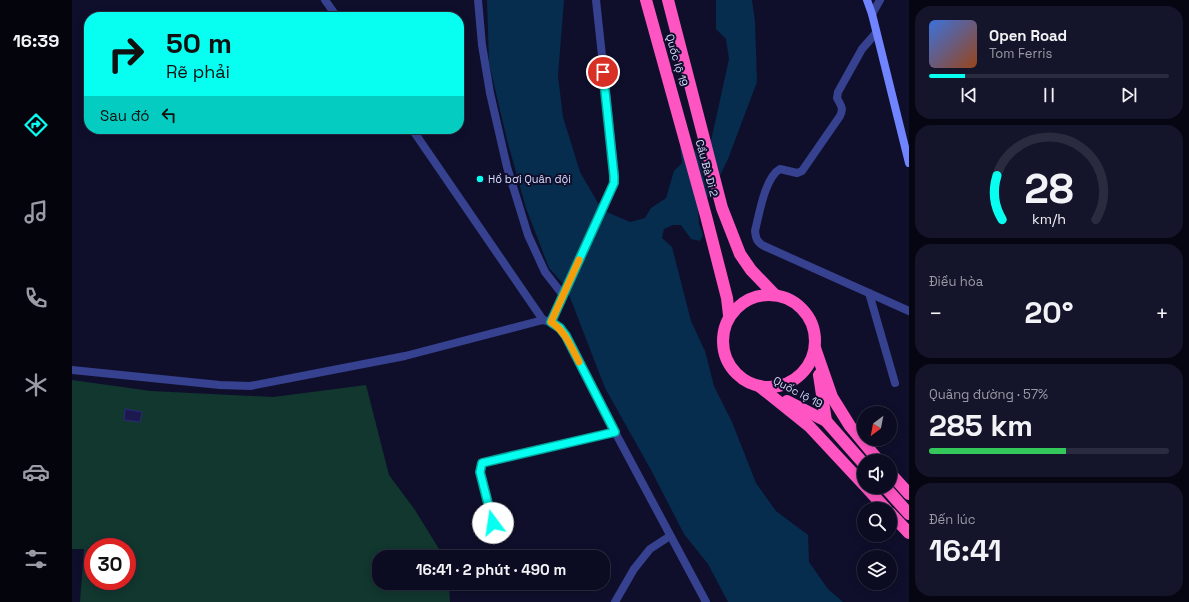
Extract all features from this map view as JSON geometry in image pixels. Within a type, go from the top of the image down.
[{"type":"highway","name":"Quốc lộ 19","points":[[646,0],[682,127]]},
{"type":"highway","name":"Quốc lộ 19","points":[[668,0],[700,124]]},
{"type":"highway","name":"Cầu Bà Di 2","points":[[700,124],[722,208],[740,254],[751,270],[775,295]]},
{"type":"highway","name":"Cầu Bà Di 2","points":[[682,127],[726,293],[729,315]]},
{"type":"highway","points":[[758,386],[770,387],[783,385],[794,379],[804,371],[811,360],[814,348],[814,333],[810,319],[801,308],[789,299],[775,295],[762,295],[749,298],[738,305],[729,315],[724,329],[722,343],[725,358],[733,370],[744,380],[758,386],[809,426],[857,477]]},
{"type":"highway","name":"Quốc lộ 19","points":[[814,348],[826,421]]},
{"type":"highway","points":[[814,348],[832,397],[850,426],[873,454]]},
{"type":"highway","name":"Quốc lộ 19","points":[[758,386],[826,421],[857,456]]},
{"type":"highway","points":[[897,481],[909,494]]},
{"type":"highway","points":[[872,494],[880,502]]},
{"type":"highway","points":[[891,494],[907,512]]},
{"type":"highway","points":[[897,520],[909,533]]},
{"type":"street","points":[[325,0],[333,12]]},
{"type":"street","points":[[478,0],[484,61],[507,167],[528,234],[545,272],[565,291]]},
{"type":"street","points":[[72,370],[220,385],[250,386],[404,356],[547,321],[565,291],[612,188],[614,176],[596,0]]},
{"type":"street","points":[[868,0],[909,163]]},
{"type":"street","points":[[872,14],[880,0]]},
{"type":"street","points":[[876,33],[856,58],[838,92],[837,98],[843,109],[840,116],[802,171],[796,173],[780,169],[773,174],[768,183],[755,231],[756,239],[764,246],[909,311]]},
{"type":"street","points":[[416,134],[547,321],[560,328],[566,336],[615,432],[706,602]]},
{"type":"street","points":[[869,293],[895,383]]},
{"type":"street","points":[[496,535],[480,472],[482,463],[615,432]]},
{"type":"street","points":[[615,602],[634,569],[650,549],[670,536]]},
{"type":"green space","points":[[72,380],[151,391],[273,397],[366,385],[389,475],[415,510],[440,550],[372,550],[372,590],[449,590],[450,602],[80,602],[84,549],[72,549]]},
{"type":"water","points":[[487,0],[564,0],[558,76],[563,117],[580,172],[602,210],[630,222],[645,218],[651,208],[666,198],[674,171],[682,163],[680,147],[690,146],[703,158],[709,150],[729,59],[726,39],[716,29],[716,0],[752,0],[755,21],[757,82],[728,159],[712,192],[698,210],[699,224],[703,235],[700,241],[691,239],[681,225],[673,225],[664,229],[662,238],[672,247],[691,321],[705,351],[714,386],[732,422],[756,483],[776,511],[808,535],[809,562],[828,589],[843,602],[728,602],[708,564],[684,534],[651,470],[605,388],[566,287],[549,268],[526,208],[507,140],[489,63]]},
{"type":"building","points":[[125,409],[142,412],[140,422],[124,420]]},
{"type":"slow traffic","points":[[579,260],[551,322],[560,328],[566,336],[579,362]]},
{"type":"place","name":"Hồ bơi Quân đội","points":[[480,179]]},
{"type":"route","points":[[493,523],[480,472],[482,463],[615,432],[566,336],[560,328],[551,322],[614,183],[603,72]]}]
